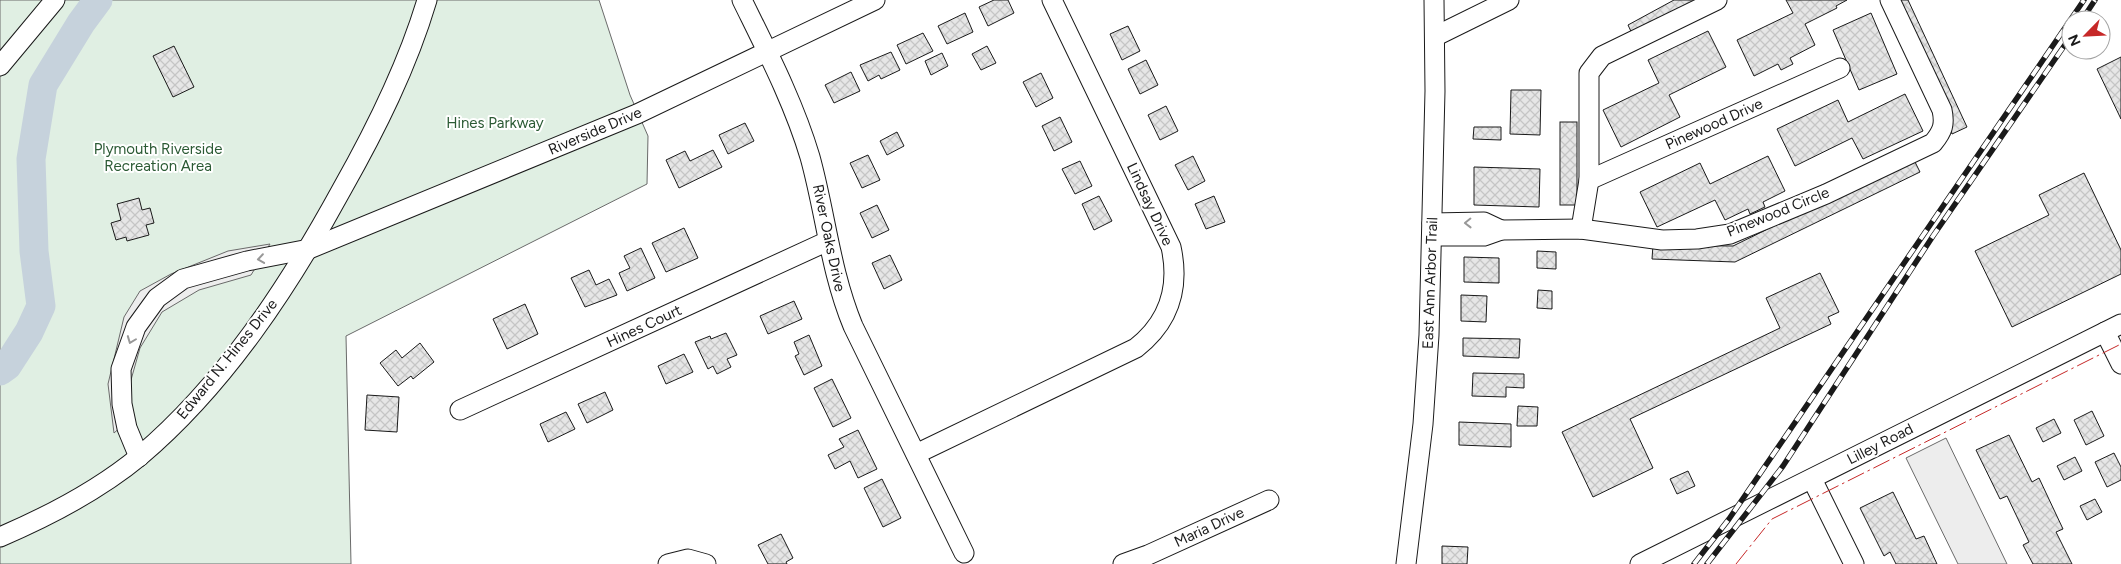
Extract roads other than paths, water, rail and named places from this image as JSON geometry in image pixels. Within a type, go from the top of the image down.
[{"type":"street","points":[[0,66],[55,0]]},
{"type":"street","name":"Edward N. Hines Drive","points":[[0,537],[33,523],[71,502],[139,457],[176,423],[264,318],[309,250],[380,117],[411,47],[427,0]]},
{"type":"street","name":"River Oaks Drive","points":[[742,0],[768,52],[809,155],[821,199],[828,241],[841,297],[853,326],[964,554]]},
{"type":"street","name":"Riverside Drive","points":[[139,457],[125,420],[122,404],[121,369],[136,328],[157,298],[183,279],[209,270],[309,250],[637,114],[875,0]]},
{"type":"street","name":"Lindsay Drive","points":[[916,454],[1136,348],[1159,326],[1167,312],[1173,294],[1174,263],[1171,247],[1052,0]]},
{"type":"street","name":"East Ann Arbor Trail","points":[[1406,564],[1423,424],[1429,335],[1436,36],[1434,0]]},
{"type":"street","points":[[1436,36],[1509,0]]},
{"type":"street","points":[[1432,230],[1484,236],[1501,230],[1581,229],[1589,180],[1589,73],[1602,56],[1717,0]]},
{"type":"street","name":"Pinewood Circle","points":[[1581,229],[1662,240],[1697,239],[1730,234],[1826,194],[1933,142],[1941,134],[1945,123],[1942,110],[1890,0]]},
{"type":"street","name":"Pinewood Drive","points":[[1589,180],[1840,68]]},
{"type":"street","name":"Hines Court","points":[[460,410],[828,241]]},
{"type":"street","points":[[2113,328],[2121,364]]},
{"type":"street","name":"Lilley Road","points":[[1640,564],[2113,328]]},
{"type":"street","points":[[1812,478],[1854,564]]},
{"type":"street","name":"Maria Drive","points":[[1123,564],[1150,560],[1270,500]]},
{"type":"street","points":[[668,564],[688,559],[706,564]]},
{"type":"waterway","points":[[0,371],[7,366],[29,332],[41,306],[34,251],[31,159],[43,85],[81,23],[98,0]]},
{"type":"railway","points":[[1694,564],[1729,519],[2084,0]]},
{"type":"railway","points":[[2088,10],[2095,0]]},
{"type":"railway","points":[[1707,564],[1783,466],[1933,236],[2061,50]]},
{"type":"park label","name":"Hines Parkway","points":[[495,123]]},
{"type":"park label","name":"Plymouth Riverside Recreation Area","points":[[158,158]]}]
